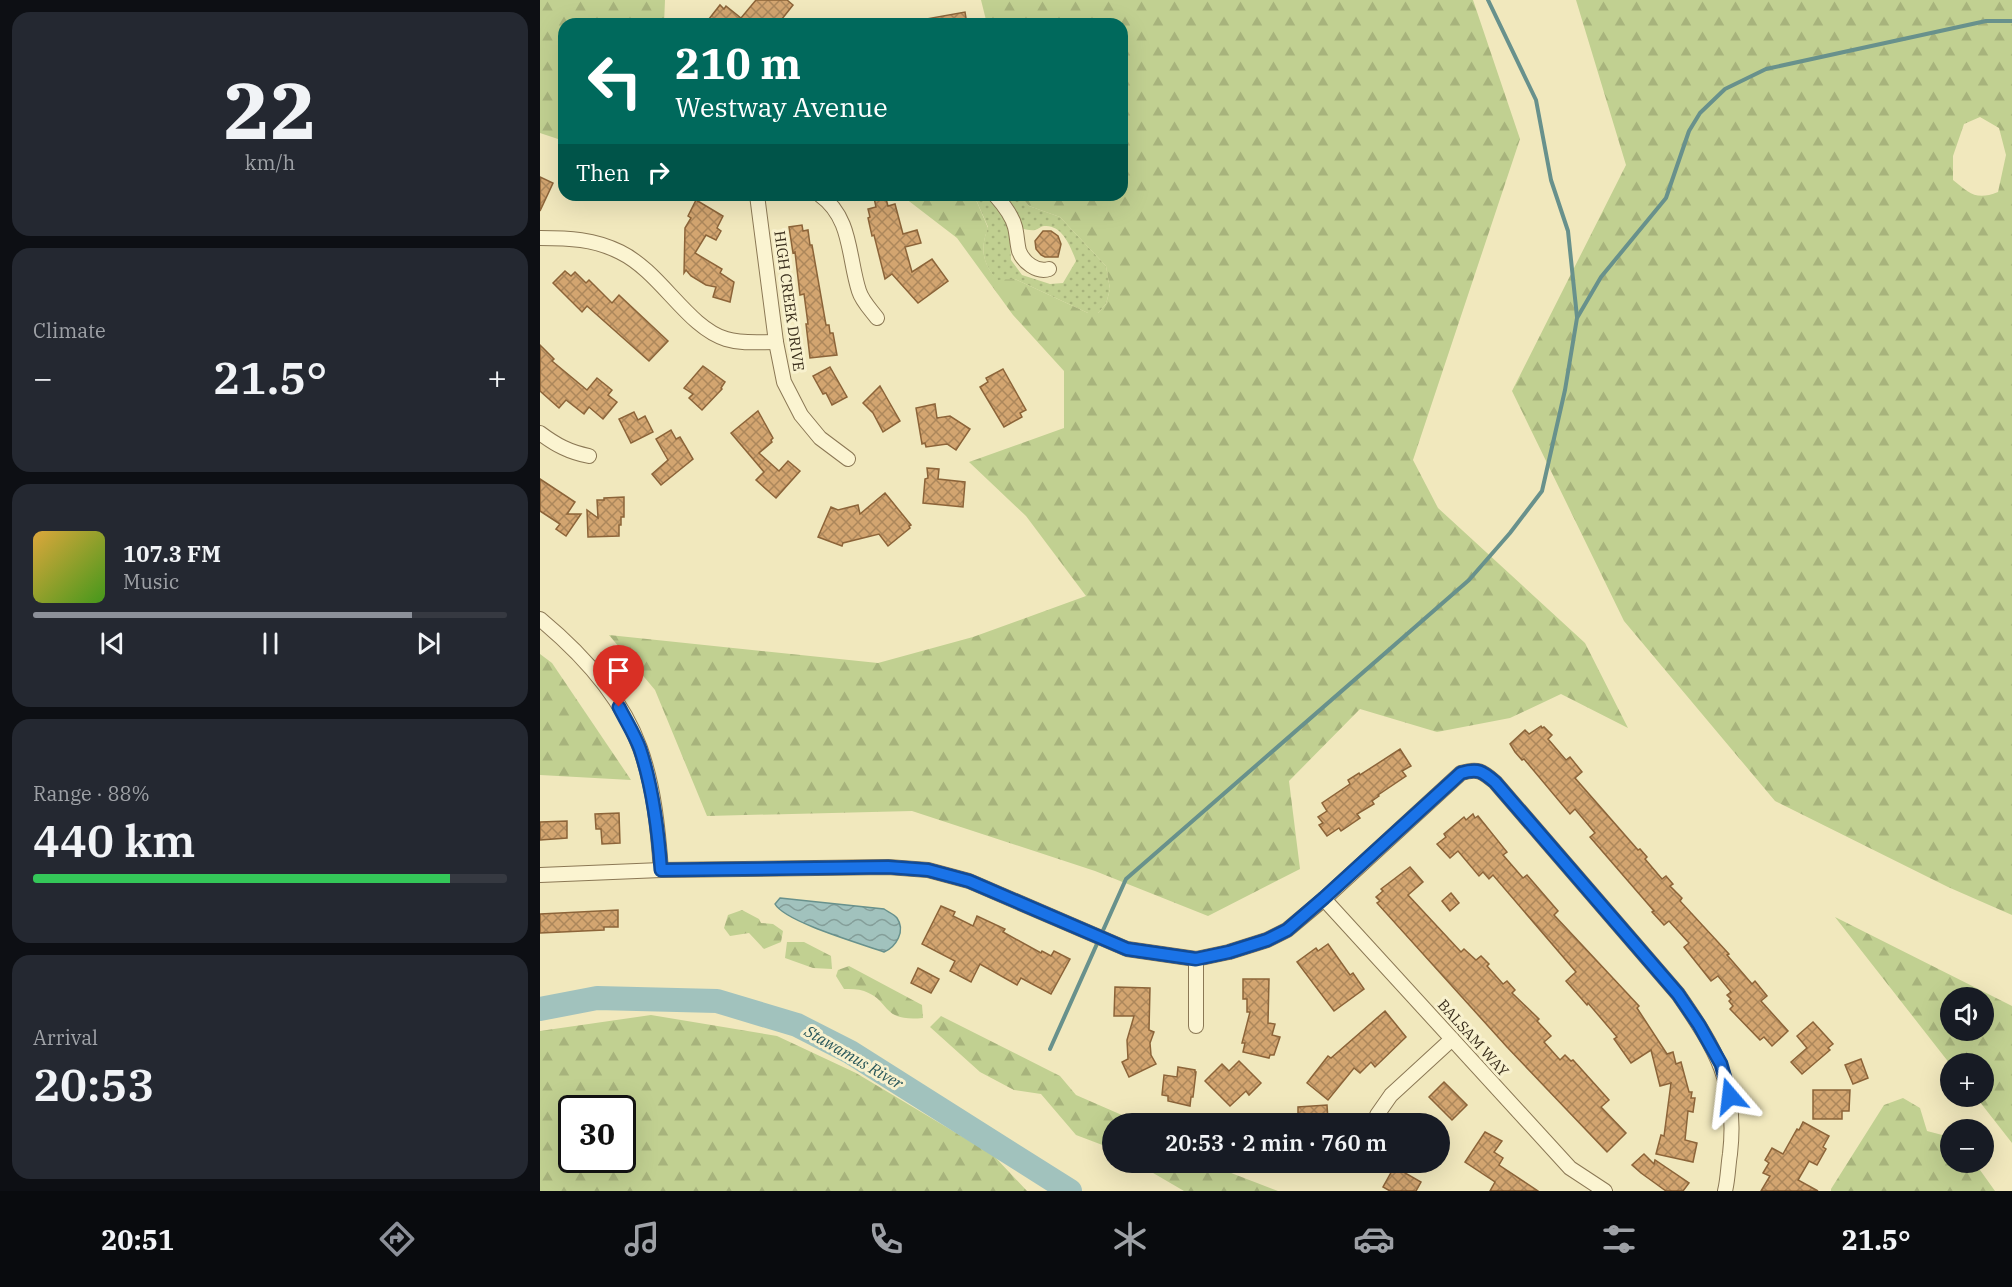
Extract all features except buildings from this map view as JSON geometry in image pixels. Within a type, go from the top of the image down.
[{"type":"street","name":"HIGH CREEK DRIVE","points":[[758,201],[776,342],[784,382],[801,415],[820,438],[848,459]]},
{"type":"street","points":[[828,201],[838,213],[844,226],[859,293],[877,318]]},
{"type":"street","points":[[1000,201],[1015,226],[1020,252],[1026,261],[1043,271],[1049,269]]},
{"type":"street","points":[[540,238],[578,238],[621,252],[653,275],[705,329],[723,339],[742,343],[776,342]]},
{"type":"street","points":[[540,433],[571,453],[589,456]]},
{"type":"street","points":[[540,619],[578,654],[601,682],[619,707],[639,747],[655,809],[661,870]]},
{"type":"street","points":[[540,875],[661,870],[888,867],[928,870],[969,881],[1127,949],[1196,959],[1267,940],[1287,930],[1461,773],[1472,770],[1483,772],[1495,782],[1678,994],[1699,1025],[1721,1064],[1730,1096],[1733,1130],[1725,1191]]},
{"type":"street","name":"BALSAM WAY","points":[[1324,898],[1570,1168],[1605,1191]]},
{"type":"street","points":[[1196,959],[1196,1026]]},
{"type":"street","points":[[1378,1113],[1392,1095],[1452,1039]]},
{"type":"green space","points":[[540,0],[665,0],[664,18],[558,18],[558,139],[540,133]]},
{"type":"green space","points":[[981,0],[1473,0],[1520,139],[1413,460],[1438,508],[1585,643],[1628,728],[1561,694],[1510,718],[1437,732],[1360,709],[1289,781],[1300,869],[1208,916],[1095,871],[912,811],[707,816],[655,690],[609,635],[878,663],[973,637],[1086,596],[1026,516],[969,462],[1064,428],[1064,371],[1013,315],[957,238],[909,201],[977,201],[988,228],[983,249],[984,256],[998,280],[1015,279],[1088,313],[1098,313],[1106,304],[1110,289],[1106,266],[1060,217],[1029,206],[1025,201],[1128,201],[1128,18],[986,18]]},
{"type":"green space","points":[[1576,0],[2012,0],[2012,915],[1948,887],[1775,801],[1624,621],[1512,391],[1626,165]],"holes":[[[1980,117],[1999,128],[2006,155],[1998,192],[1978,196],[1953,180],[1953,156],[1964,124]]]},
{"type":"green space","points":[[977,201],[994,201],[1009,225],[1011,260],[1022,275],[1050,284],[1063,283],[1076,261],[1065,238],[1050,226],[1043,226],[1036,230],[1020,228],[1004,201],[1025,201],[1029,206],[1060,217],[1106,266],[1110,289],[1106,304],[1098,313],[1088,313],[1015,279],[998,281],[984,256],[983,249],[988,227]]},
{"type":"green space","points":[[540,654],[552,663],[631,780],[540,775]]},
{"type":"green space","points":[[742,910],[759,919],[761,923],[773,924],[783,931],[781,942],[764,949],[749,933],[730,936],[724,928],[728,915]]},
{"type":"green space","points":[[1835,917],[1974,987],[1940,987],[1940,1041],[1994,1041],[1994,997],[2012,1006],[2012,1143],[1984,1107],[1994,1107],[1994,1053],[1941,1053]]},
{"type":"green space","points":[[787,942],[804,942],[831,956],[832,969],[813,968],[785,958]]},
{"type":"green space","points":[[849,966],[922,1005],[923,1018],[900,1017],[888,1010],[873,995],[862,990],[844,989],[836,976],[838,970]]},
{"type":"green space","points":[[651,1015],[777,1036],[856,1073],[993,1155],[1027,1191],[540,1191],[540,1031]]},
{"type":"green space","points":[[941,1016],[1060,1076],[1076,1095],[1117,1113],[1102,1113],[1102,1145],[1076,1135],[1041,1094],[1014,1090],[980,1072],[930,1027]]},
{"type":"green space","points":[[1903,1098],[1920,1108],[1927,1131],[1940,1134],[1940,1173],[1982,1173],[1995,1191],[1831,1191],[1884,1105]]},
{"type":"green space","points":[[1153,1173],[1231,1173],[1278,1191],[1184,1191]]},
{"type":"water","points":[[780,898],[884,909],[897,918],[900,923],[900,933],[896,942],[884,952],[825,932],[793,918],[775,904]]},
{"type":"waterway","points":[[1488,0],[1536,100],[1551,180],[1568,231],[1577,317]]},
{"type":"waterway","points":[[1050,1049],[1126,879],[1469,580],[1510,533],[1542,491],[1565,390],[1577,318],[1601,277],[1666,198],[1689,131],[1700,113],[1725,89],[1766,69],[1986,21],[2012,21]]},
{"type":"waterway","name":"Stawamus River","points":[[540,1009],[597,998],[717,1001],[797,1025],[850,1052],[1070,1191]]},
{"type":"route","points":[[619,707],[639,747],[648,776],[655,809],[661,870],[888,867],[928,870],[969,881],[1127,949],[1196,959],[1267,940],[1287,930],[1461,773],[1472,770],[1483,772],[1495,782],[1678,994],[1721,1064],[1730,1096]]}]
